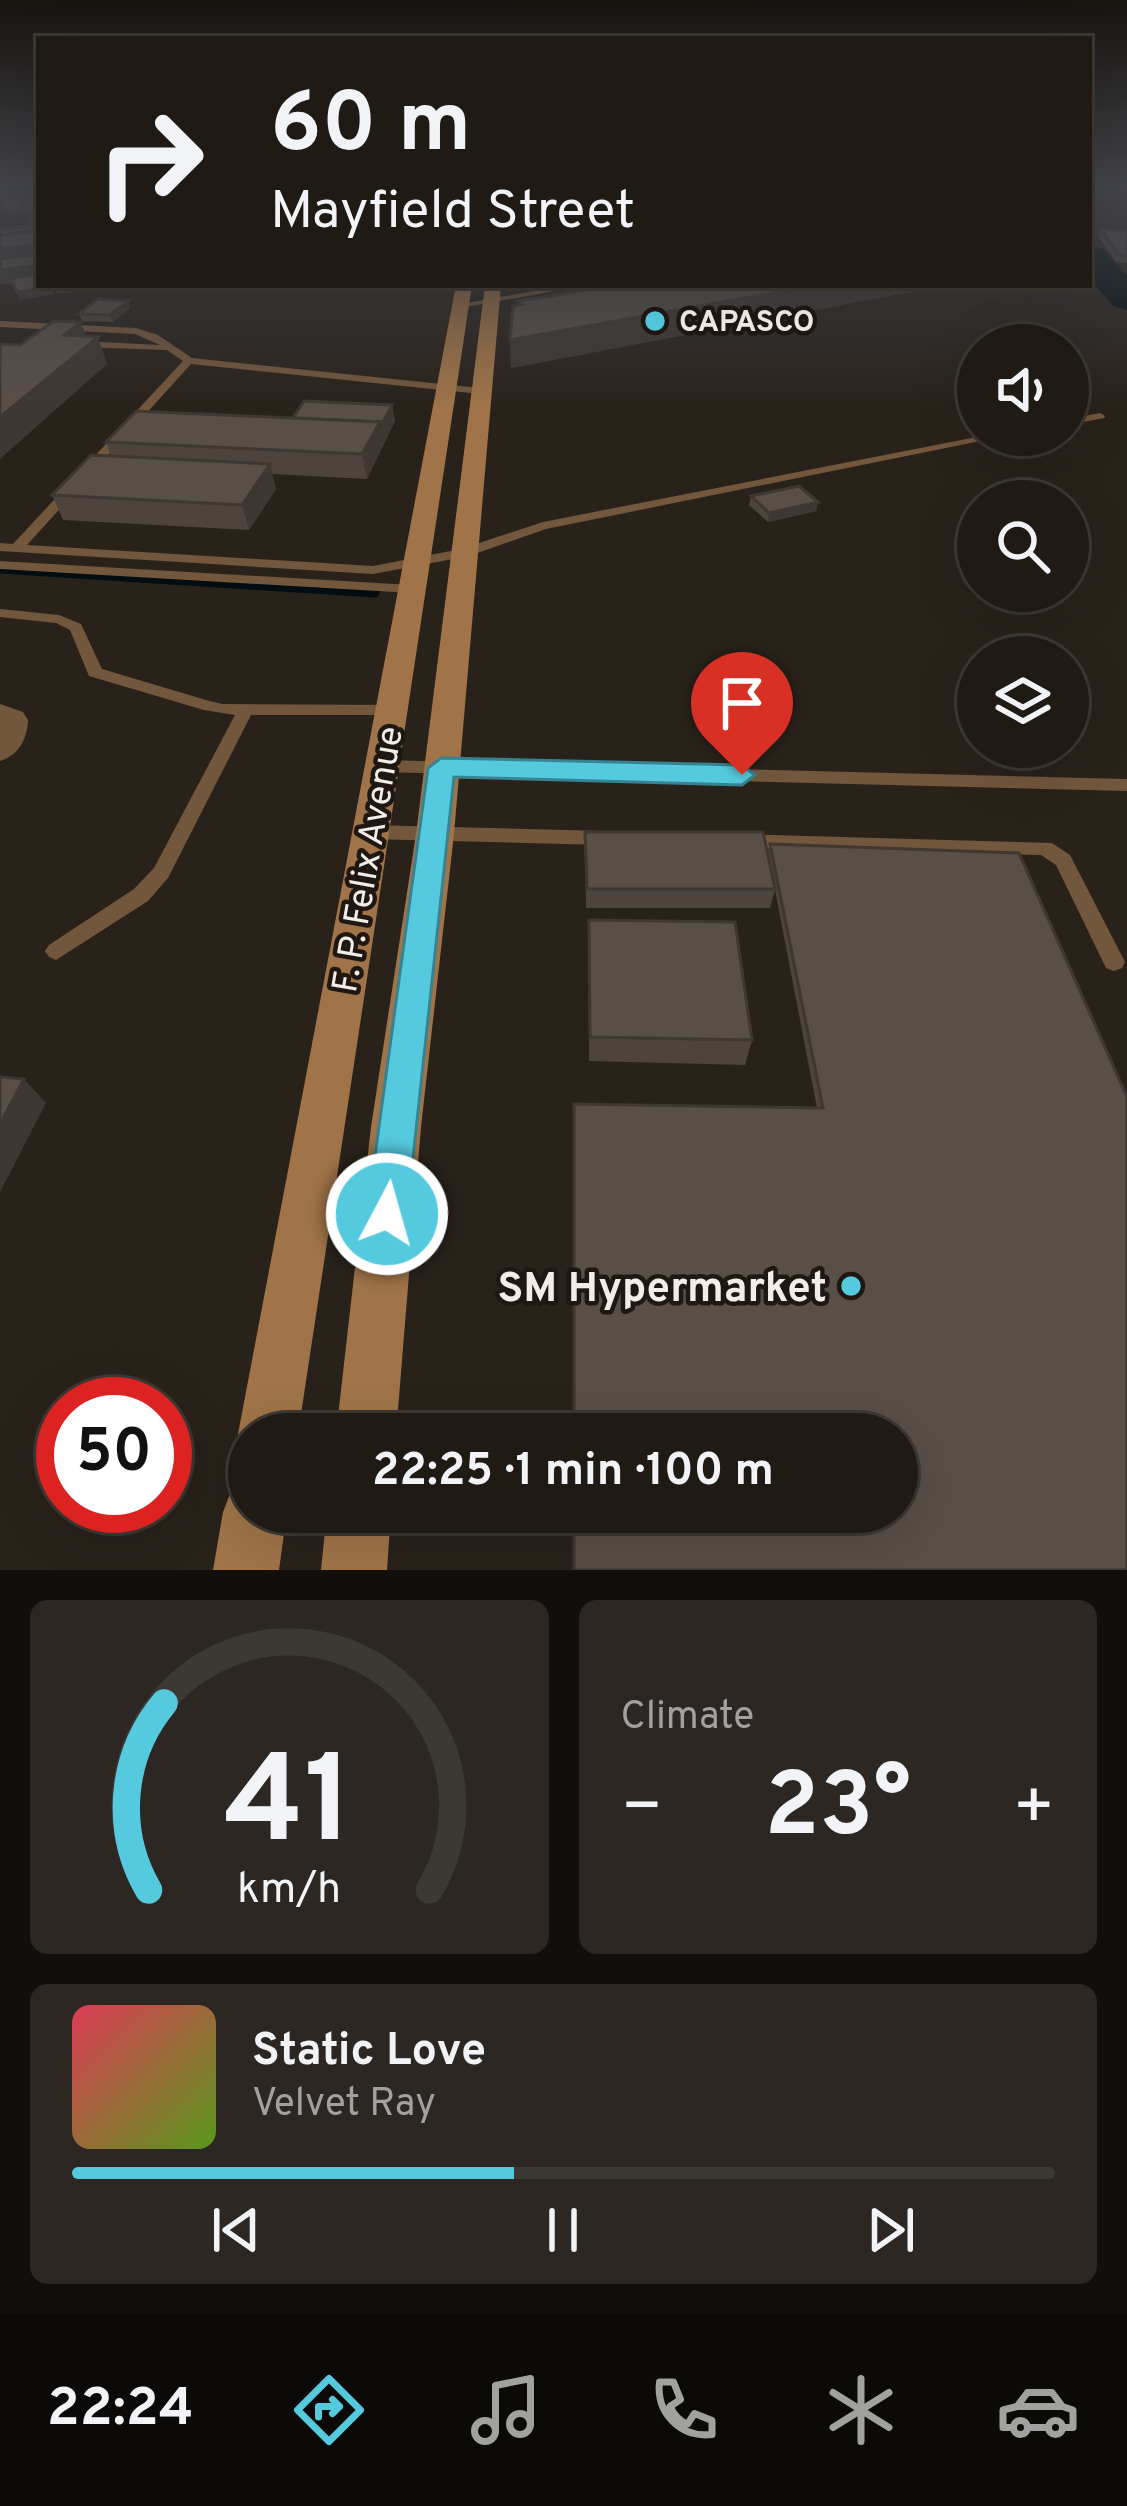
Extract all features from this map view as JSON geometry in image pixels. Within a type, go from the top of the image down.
[{"type":"main road","name":"F. P. Felix Avenue","points":[[272,1413],[415,576],[463,391],[478,294]]},
{"type":"main road","name":"F. P. Felix Avenue","points":[[368,1413],[396,1127],[435,834],[464,553],[463,391]]},
{"type":"main road","points":[[246,1570],[252,1533]]},
{"type":"main road","points":[[353,1570],[357,1533]]},
{"type":"street","points":[[0,716],[11,720],[10,735],[0,749]]},
{"type":"lane","points":[[478,294],[549,288]]},
{"type":"lane","points":[[0,324],[136,331],[154,337],[189,362],[463,391]]},
{"type":"lane","points":[[58,344],[165,348]]},
{"type":"lane","points":[[17,548],[189,362]]},
{"type":"lane","points":[[1089,418],[1100,416]]},
{"type":"lane","points":[[0,565],[415,576],[543,526],[957,444]]},
{"type":"lane","points":[[0,547],[373,569],[415,576]]},
{"type":"lane","points":[[0,613],[58,619],[76,627],[90,666],[102,676],[204,705],[246,710],[392,710]]},
{"type":"lane","points":[[56,951],[140,895],[161,873],[246,710]]},
{"type":"lane","points":[[381,766],[1119,785]]},
{"type":"lane","points":[[369,832],[620,838]]},
{"type":"lane","points":[[714,840],[1045,848],[1063,860],[1114,962]]},
{"type":"building","points":[[0,261],[36,261],[36,265],[0,270]]},
{"type":"building","points":[[36,274],[36,288],[45,288],[17,292],[12,278]]},
{"type":"building","points":[[799,288],[510,340],[513,306],[522,304],[518,301],[593,289]]},
{"type":"building","points":[[98,299],[128,301],[110,315],[79,314]]},
{"type":"building","points":[[54,321],[81,322],[64,335],[98,337],[0,417],[0,344],[20,345]]},
{"type":"building","points":[[304,401],[392,405],[380,428],[380,422],[293,418]]},
{"type":"building","points":[[136,411],[380,422],[362,454],[106,442]]},
{"type":"building","points":[[91,455],[270,464],[242,505],[52,495]]},
{"type":"building","points":[[799,486],[818,502],[769,513],[751,496]]},
{"type":"building","points":[[585,832],[763,832],[775,889],[587,889]]},
{"type":"building","name":"SM Hypermarket","points":[[770,844],[1019,853],[1127,1097],[1127,1570],[574,1570],[574,1533],[918,1533],[918,1413],[574,1413],[574,1104],[823,1108]]},
{"type":"building","points":[[589,920],[735,922],[752,1040],[590,1037]]},
{"type":"building","points":[[0,1077],[24,1079],[0,1124]]},
{"type":"waterway","points":[[1094,261],[1127,298]]},
{"type":"waterway","points":[[0,569],[375,593]]},
{"type":"place","name":"CAPASCO","points":[[655,321]]},
{"type":"place","name":"SM Hypermarket","points":[[851,1286]]},
{"type":"route","points":[[387,1214],[441,768],[742,775]]}]
